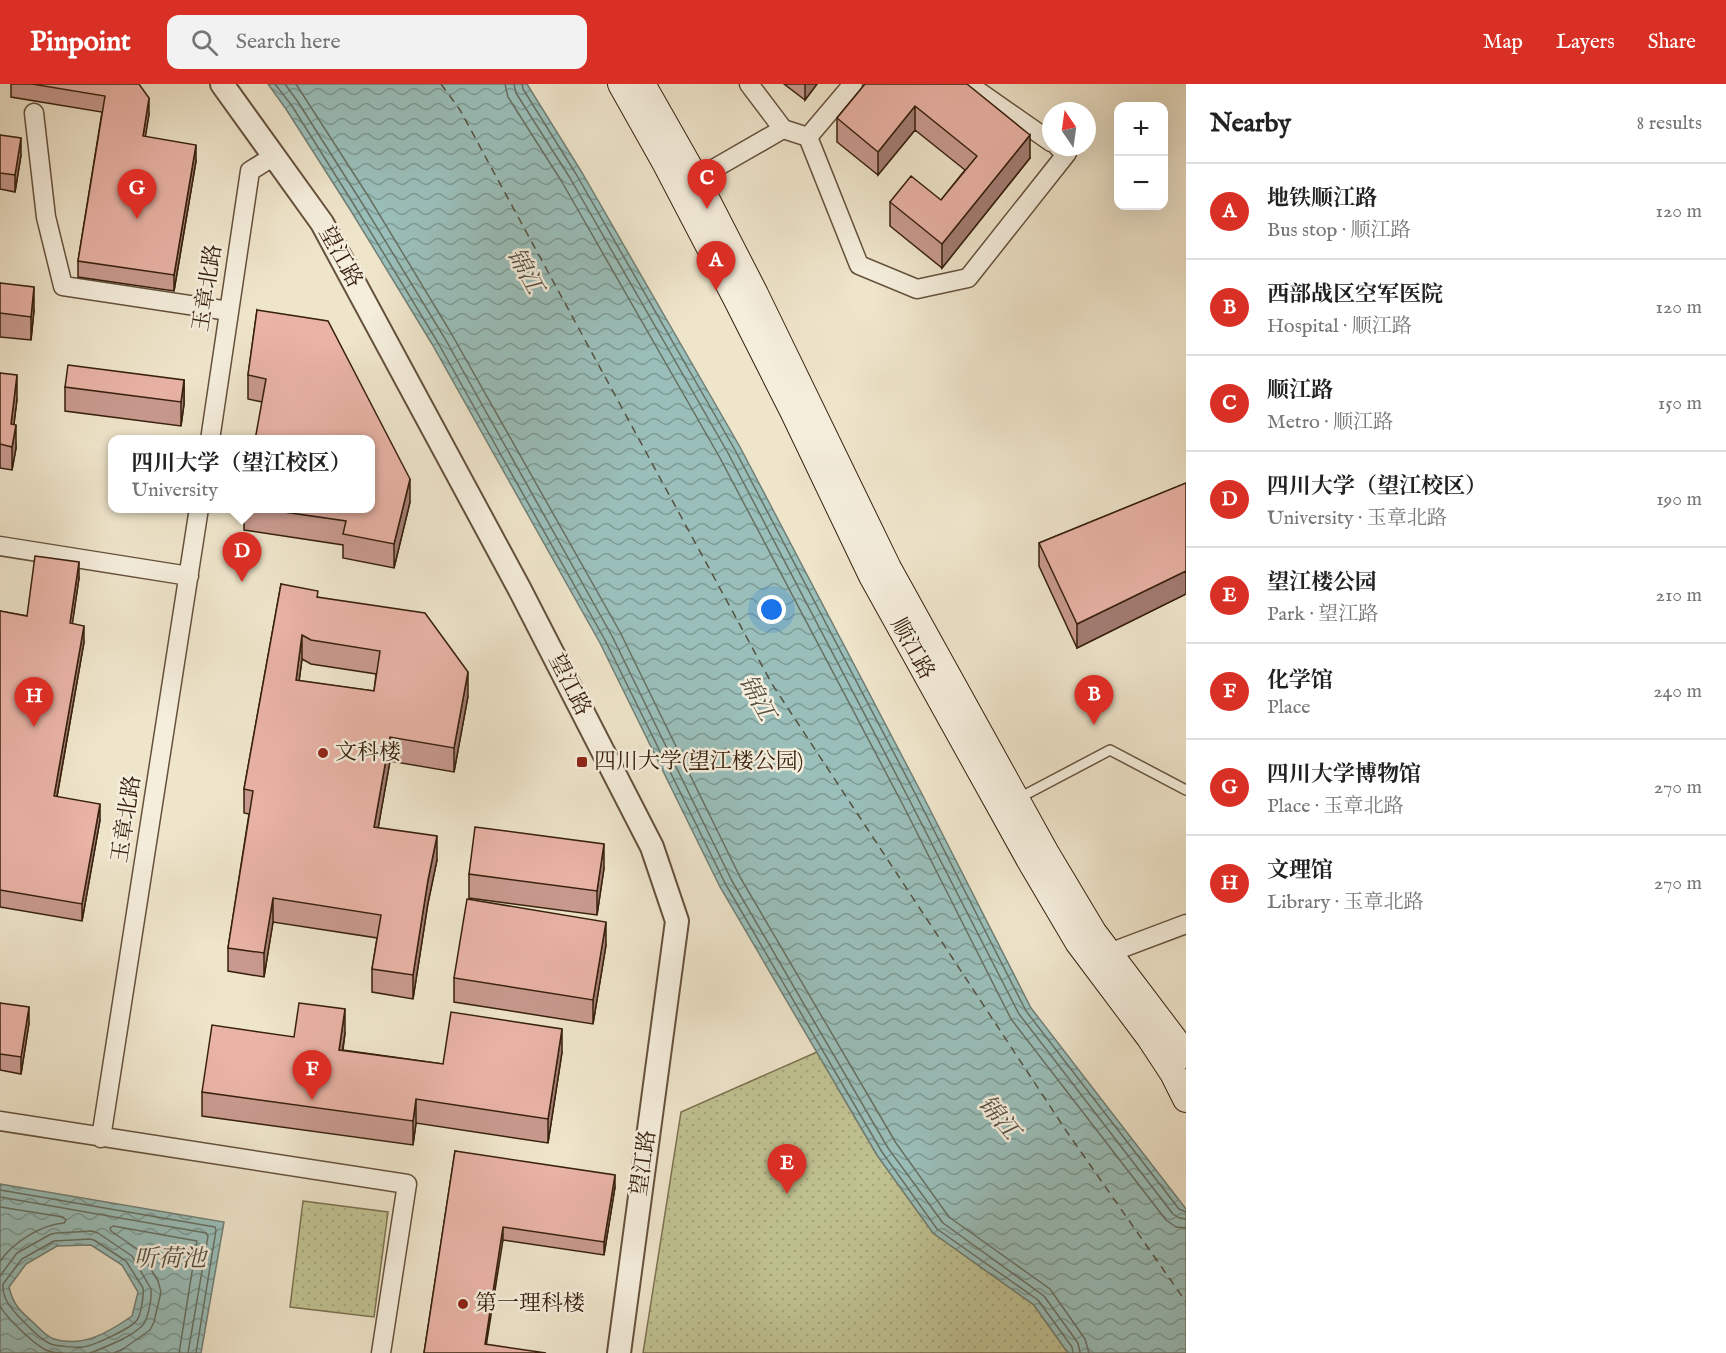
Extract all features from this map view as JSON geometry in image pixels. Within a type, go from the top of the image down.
[{"type":"main road","name":"顺江路","points":[[621,84],[736,298],[872,576],[1032,864],[1078,942],[1150,1038],[1173,1073],[1186,1099]]},
{"type":"main road","name":"顺江路","points":[[642,84],[696,179],[802,387],[888,568],[1017,799],[1083,915],[1186,1055]]},
{"type":"street","name":"望江路","points":[[222,84],[322,223],[519,588],[652,847],[677,921],[619,1353]]},
{"type":"street","points":[[748,84],[783,129],[808,137]]},
{"type":"street","points":[[808,137],[853,84]]},
{"type":"street","points":[[968,84],[1042,136]]},
{"type":"street","points":[[34,113],[46,217],[63,286],[229,311]]},
{"type":"street","points":[[696,179],[783,129]]},
{"type":"street","points":[[808,137],[859,265],[917,290],[968,278],[1065,156]]},
{"type":"street","name":"玉章北路","points":[[211,435],[250,171],[274,156]]},
{"type":"street","name":"玉章北路","points":[[101,1138],[198,513]]},
{"type":"street","points":[[0,546],[189,576]]},
{"type":"street","points":[[1109,953],[1186,924]]},
{"type":"street","points":[[0,1121],[407,1184],[381,1353]]},
{"type":"lane","points":[[1017,799],[1110,750],[1186,790]]},
{"type":"green space","points":[[817,1052],[877,1155],[933,1233],[1034,1305],[1068,1353],[643,1353],[681,1112]]},
{"type":"green space","points":[[303,1201],[388,1212],[374,1317],[290,1307]]},
{"type":"water","name":"锦江","points":[[268,84],[527,84],[581,171],[740,447],[1031,1008],[1186,1209],[1186,1353],[1068,1353],[1034,1305],[933,1233],[877,1155],[720,887],[600,643],[432,344],[351,211]]},
{"type":"water","name":"听荷池","points":[[0,1184],[224,1222],[201,1353],[0,1353]],"holes":[[[91,1245],[122,1265],[138,1292],[132,1316],[105,1333],[85,1340],[65,1341],[49,1337],[18,1308],[9,1287],[26,1264],[57,1246]]]},
{"type":"building","points":[[32,84],[139,84],[149,98],[143,136],[196,145],[174,275],[78,261],[105,96]]},
{"type":"building","points":[[865,84],[967,84],[1030,135],[942,244],[890,202],[911,176],[941,200],[977,156],[915,106],[878,152],[837,118]]},
{"type":"building","points":[[0,135],[21,138],[15,175],[0,173]]},
{"type":"building","points":[[0,283],[34,287],[31,317],[0,313]]},
{"type":"building","points":[[257,310],[328,321],[410,479],[394,544],[343,534],[346,521],[291,513],[375,513],[375,435],[256,435],[266,379],[248,375]]},
{"type":"building","points":[[68,365],[184,380],[181,402],[65,387]]},
{"type":"building","points":[[0,373],[17,375],[11,424],[16,425],[12,447],[0,444]]},
{"type":"building","points":[[1186,483],[1186,571],[1077,624],[1039,543]]},
{"type":"building","points":[[35,556],[79,562],[70,623],[84,626],[54,796],[100,804],[82,904],[0,890],[0,611],[27,616]]},
{"type":"building","name":"文科楼","points":[[281,584],[318,591],[317,597],[425,613],[468,672],[454,748],[390,737],[374,827],[437,836],[413,975],[372,969],[381,915],[273,898],[264,953],[228,948],[253,791],[244,789]],"holes":[[[302,635],[311,640],[380,651],[374,691],[296,680]]]},
{"type":"building","points":[[475,827],[604,844],[597,891],[469,874]]},
{"type":"building","points":[[467,899],[606,922],[593,1000],[454,978]]},
{"type":"building","points":[[0,1003],[29,1007],[21,1057],[0,1054]]},
{"type":"building","points":[[299,1003],[345,1009],[339,1050],[443,1064],[451,1012],[562,1029],[548,1119],[416,1099],[413,1121],[202,1092],[212,1025],[294,1037]]},
{"type":"building","name":"第一理科楼","points":[[455,1151],[615,1175],[604,1242],[503,1227],[485,1344],[546,1353],[424,1353]]},
{"type":"ferry route","points":[[441,84],[460,110],[772,684],[1067,1132],[1186,1302]]},
{"type":"place","name":"顺江路","points":[[707,209]]},
{"type":"place","name":"四川大学博物馆","points":[[137,219]]},
{"type":"place","name":"地铁顺江路","points":[[716,291]]},
{"type":"place","name":"四川大学（望江校区）","points":[[242,582]]},
{"type":"place","name":"西部战区空军医院","points":[[1094,725]]},
{"type":"place","name":"文理馆","points":[[34,727]]},
{"type":"place","name":"文科楼","points":[[323,753]]},
{"type":"place","name":"四川大学(望江楼公园)","points":[[582,762]]},
{"type":"place","name":"化学馆","points":[[312,1100]]},
{"type":"place","name":"望江楼公园","points":[[787,1194]]},
{"type":"place","name":"第一理科楼","points":[[463,1304]]}]
